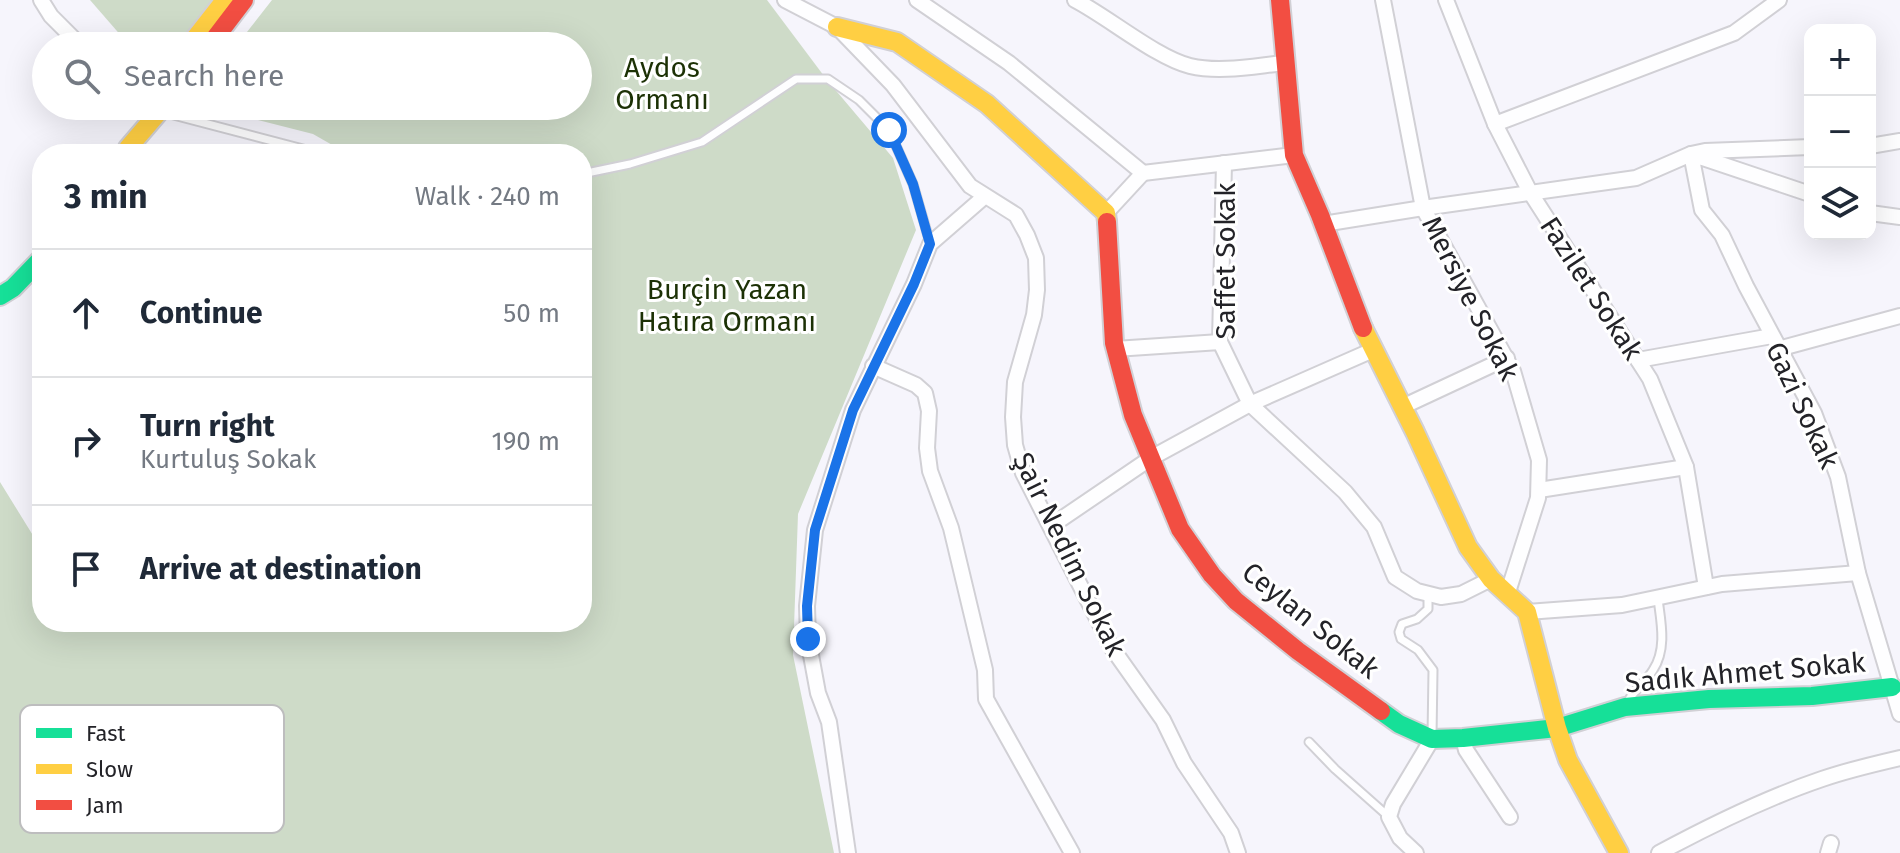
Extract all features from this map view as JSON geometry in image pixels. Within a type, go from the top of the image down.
[{"type":"street","points":[[41,0],[67,32]]},
{"type":"street","points":[[200,32],[225,0]]},
{"type":"street","points":[[220,32],[244,0]]},
{"type":"street","name":"Şair Nedim Sokak","points":[[785,0],[837,27],[893,85],[970,186],[1016,215],[1036,258],[1037,290],[1034,315],[1015,382],[1015,445],[1023,473],[1112,648],[1163,720],[1184,763],[1231,833],[1238,853]]},
{"type":"street","points":[[917,0],[1009,63],[1143,173]]},
{"type":"street","points":[[1075,0],[1189,66],[1228,69],[1284,63]]},
{"type":"street","points":[[1280,0],[1294,155],[1358,319],[1468,547],[1491,579],[1527,612],[1568,760],[1619,853]]},
{"type":"street","name":"Mersiye Sokak","points":[[1383,0],[1423,208],[1513,371],[1539,460],[1538,498],[1508,592]]},
{"type":"street","name":"Fazilet Sokak","points":[[1446,0],[1495,124],[1530,192],[1650,379],[1686,467],[1706,587]]},
{"type":"street","points":[[1495,124],[1734,33],[1779,0]]},
{"type":"street","points":[[837,27],[897,42],[923,59],[987,104],[1106,213],[1143,173],[1294,155]]},
{"type":"street","points":[[131,144],[146,120]]},
{"type":"street","points":[[1876,145],[1900,141]]},
{"type":"street","points":[[1323,224],[1636,178],[1691,154],[1804,147]]},
{"type":"street","points":[[1691,154],[1804,192]]},
{"type":"street","name":"Gazi Sokak","points":[[1691,154],[1702,210],[1722,235],[1775,343],[1814,413],[1838,477],[1858,573],[1900,714]]},
{"type":"street","name":"Saffet Sokak","points":[[1224,163],[1220,342],[1250,404],[1345,492],[1374,527],[1395,577],[1428,596]]},
{"type":"street","points":[[848,853],[829,722],[818,693],[808,639],[807,606],[815,530],[853,410],[930,244],[984,197]]},
{"type":"street","name":"Ceylan Sokak","points":[[1106,213],[1115,349],[1133,415],[1180,529],[1212,575],[1267,628],[1399,724],[1432,739],[1557,728]]},
{"type":"street","points":[[1876,214],[1900,217]]},
{"type":"street","points":[[0,296],[13,288],[32,268]]},
{"type":"street","points":[[1638,360],[1775,343],[1900,316]]},
{"type":"street","points":[[1115,349],[1220,342]]},
{"type":"street","points":[[1051,526],[1151,458],[1250,404],[1373,350]]},
{"type":"street","points":[[1402,407],[1507,358]]},
{"type":"street","points":[[873,366],[916,385],[925,393],[929,411],[927,448],[930,471],[951,528],[982,655],[986,699],[1072,853]]},
{"type":"street","points":[[1539,490],[1686,467]]},
{"type":"street","points":[[1527,612],[1622,605],[1706,587],[1858,573]]},
{"type":"street","points":[[1428,596],[1461,594],[1491,579]]},
{"type":"street","name":"Sadık Ahmet Sokak","points":[[1557,728],[1625,707],[1709,699],[1812,696],[1892,687]]},
{"type":"street","points":[[1463,738],[1466,750],[1510,817]]},
{"type":"street","points":[[1416,853],[1400,838],[1389,817],[1393,804],[1432,739]]},
{"type":"street","points":[[1659,853],[1794,789],[1900,758]]},
{"type":"lane","points":[[592,172],[702,142],[796,79],[828,79],[859,100],[889,130],[913,184],[930,244]]},
{"type":"lane","points":[[201,120],[286,144]]},
{"type":"lane","points":[[1428,596],[1428,609],[1417,619],[1402,624],[1399,632],[1401,639],[1418,650],[1433,670],[1432,739]]},
{"type":"lane","points":[[1625,707],[1635,690],[1652,672],[1660,656],[1662,638],[1658,599]]},
{"type":"lane","points":[[1309,742],[1389,817]]},
{"type":"green space","points":[[90,0],[216,0],[189,32],[118,32]]},
{"type":"green space","name":"Burçin Yazan Hatıra Ormanı","points":[[272,0],[767,0],[827,80],[893,158],[916,230],[798,514],[793,655],[834,853],[0,853],[0,482],[32,534],[32,632],[592,632],[592,144],[330,144],[313,134],[258,120],[592,120],[592,32],[247,32]]},
{"type":"traffic: fast","points":[[0,296],[13,288],[32,268]]},
{"type":"traffic: fast","points":[[1381,711],[1399,724],[1432,739],[1463,738],[1557,728],[1625,707],[1709,699],[1812,696],[1892,687]]},
{"type":"traffic: slow","points":[[200,32],[225,0]]},
{"type":"traffic: slow","points":[[837,27],[897,42],[987,104],[1106,213],[1107,222]]},
{"type":"traffic: slow","points":[[131,144],[152,120]]},
{"type":"traffic: slow","points":[[1363,328],[1468,547],[1491,579],[1527,612],[1568,760],[1619,853]]},
{"type":"traffic: jam","points":[[220,32],[244,0]]},
{"type":"traffic: jam","points":[[1280,0],[1294,155],[1363,328]]},
{"type":"traffic: jam","points":[[1107,222],[1114,343],[1133,415],[1180,529],[1212,575],[1236,601],[1381,711]]},
{"type":"route","points":[[808,639],[807,606],[815,530],[853,410],[930,244],[913,184],[889,130]]},
{"type":"park label","name":"Aydos Ormanı","points":[[662,83]]}]
